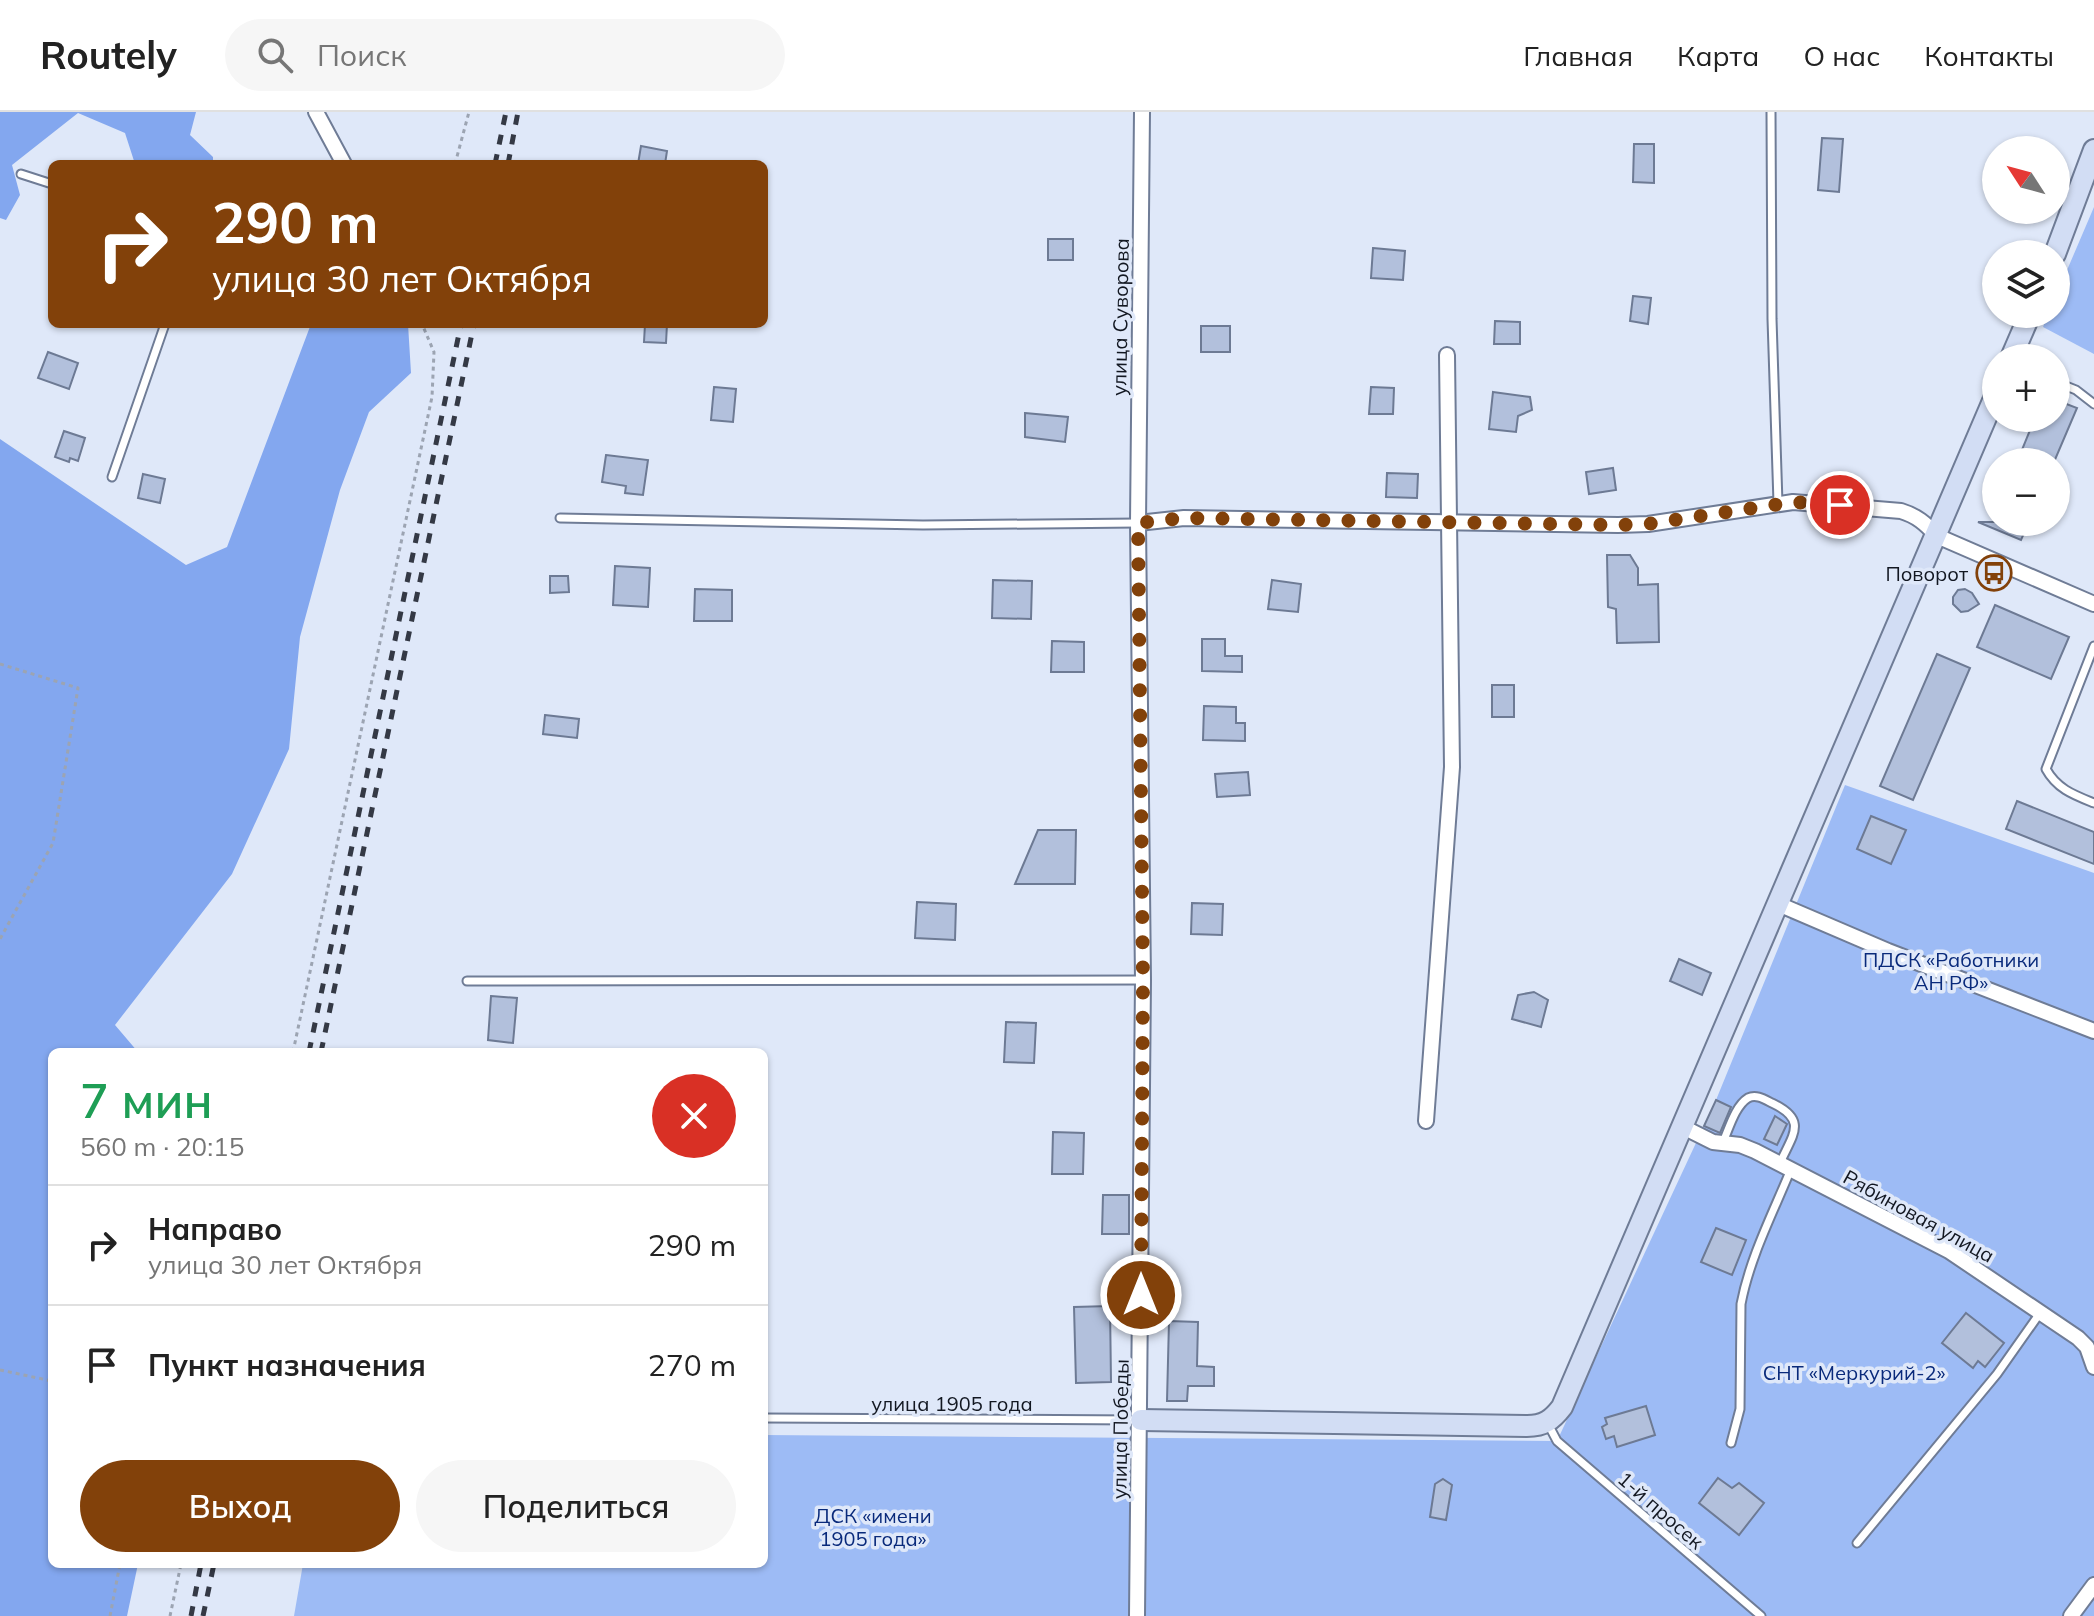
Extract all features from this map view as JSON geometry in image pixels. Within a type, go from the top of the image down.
[{"type":"street","points":[[316,112],[342,160]]},
{"type":"street","name":"улица Суворова","points":[[1138,523],[1142,112]]},
{"type":"street","points":[[2060,240],[2094,150]]},
{"type":"street","points":[[1426,1121],[1452,767],[1447,355]]},
{"type":"street","points":[[1141,1420],[1539,1426],[1562,1407],[1691,1131],[1778,904],[1982,428]]},
{"type":"street","points":[[1138,523],[1184,518],[1450,524],[1648,524],[1778,503],[1816,503],[1901,511],[1923,520],[1937,536],[2094,604]]},
{"type":"street","name":"улица Победы","points":[[1137,1616],[1143,980],[1138,523]]},
{"type":"street","points":[[1778,904],[1888,951],[2094,1031]]},
{"type":"street","name":"Рябиновая улица","points":[[1691,1131],[1722,1144],[1740,1145],[1786,1166],[1949,1251],[2087,1347],[2094,1367]]},
{"type":"street","points":[[2071,1616],[2094,1585]]},
{"type":"lane","points":[[1771,112],[1772,319],[1778,503]]},
{"type":"lane","points":[[21,174],[48,183]]},
{"type":"lane","points":[[112,477],[164,328]]},
{"type":"lane","points":[[2070,388],[2094,404]]},
{"type":"lane","points":[[560,518],[923,525],[1138,523]]},
{"type":"lane","points":[[2094,646],[2046,769],[2052,781],[2065,791],[2094,803]]},
{"type":"lane","points":[[467,981],[1143,980]]},
{"type":"lane","points":[[1722,1144],[1739,1107],[1748,1098],[1757,1096],[1794,1117],[1786,1166],[1743,1292],[1740,1409],[1731,1443]]},
{"type":"lane","points":[[1857,1543],[1997,1374],[2040,1313]]},
{"type":"lane","name":"улица 1905 года","points":[[768,1418],[1141,1420]]},
{"type":"lane","name":"1-й просек","points":[[1547,1422],[1557,1441],[1761,1616]]},
{"type":"path","points":[[456,160],[469,112]]},
{"type":"path","points":[[294,1048],[432,397],[434,352],[424,328]]},
{"type":"path","points":[[0,664],[78,688],[53,843],[0,939]]},
{"type":"path","points":[[0,1370],[48,1380]]},
{"type":"path","points":[[110,1616],[119,1568]]},
{"type":"path","points":[[170,1616],[180,1568]]},
{"type":"green space","points":[[2094,207],[2094,354],[2045,328],[2070,328],[2070,263]]},
{"type":"green space","points":[[1845,785],[2094,873],[2094,1616],[294,1616],[302,1568],[768,1568],[768,1435],[1557,1441],[1716,1100]]},
{"type":"shaded area","points":[[0,112],[196,112],[190,135],[213,160],[134,160],[125,133],[78,113],[12,165],[20,195],[6,220],[0,218]]},
{"type":"shaded area","points":[[309,328],[408,328],[411,373],[369,412],[340,490],[300,637],[289,749],[232,874],[115,1025],[135,1048],[48,1048],[48,1568],[137,1568],[127,1616],[0,1616],[0,439],[186,565],[227,547]]},
{"type":"building","points":[[1822,138],[1843,139],[1839,192],[1818,190]]},
{"type":"building","points":[[1634,144],[1654,144],[1654,183],[1633,182]]},
{"type":"building","points":[[641,146],[667,151],[666,160],[639,160]]},
{"type":"building","points":[[1048,239],[1073,239],[1073,260],[1048,260]]},
{"type":"building","points":[[1373,248],[1405,251],[1403,280],[1371,278]]},
{"type":"building","points":[[1633,296],[1651,298],[1648,324],[1630,321]]},
{"type":"building","points":[[1495,321],[1520,322],[1520,344],[1494,344]]},
{"type":"building","points":[[1201,326],[1230,326],[1230,352],[1201,352]]},
{"type":"building","points":[[645,328],[667,328],[666,343],[644,342]]},
{"type":"building","points":[[48,352],[78,363],[69,389],[38,378]]},
{"type":"building","points":[[714,387],[736,389],[733,422],[711,420]]},
{"type":"building","points":[[1371,387],[1394,388],[1393,414],[1369,414]]},
{"type":"building","points":[[1493,392],[1530,397],[1532,410],[1518,416],[1516,432],[1489,429]]},
{"type":"building","points":[[2070,405],[2077,408],[2070,424]]},
{"type":"building","points":[[1025,413],[1068,417],[1065,442],[1025,437]]},
{"type":"building","points":[[64,431],[85,438],[78,461],[70,458],[69,462],[55,457]]},
{"type":"building","points":[[2029,432],[2067,432],[2060,448],[2023,448]]},
{"type":"building","points":[[606,455],[648,460],[643,495],[625,493],[626,486],[602,482]]},
{"type":"building","points":[[1613,468],[1616,490],[1589,494],[1586,472]]},
{"type":"building","points":[[1387,473],[1418,474],[1417,498],[1386,497]]},
{"type":"building","points":[[143,474],[165,479],[160,503],[138,498]]},
{"type":"building","points":[[1607,555],[1630,555],[1638,568],[1638,585],[1658,584],[1659,642],[1617,643],[1616,609],[1608,607]]},
{"type":"building","points":[[615,566],[650,568],[648,607],[613,605]]},
{"type":"building","points":[[550,576],[568,576],[569,592],[550,593]]},
{"type":"building","points":[[993,580],[1032,581],[1031,619],[992,618]]},
{"type":"building","points":[[1272,580],[1301,584],[1298,612],[1268,609]]},
{"type":"building","points":[[695,589],[732,590],[732,621],[694,621]]},
{"type":"building","points":[[1965,589],[1979,604],[1961,612],[1953,604],[1953,597],[1958,590]]},
{"type":"building","points":[[1995,605],[2069,637],[2051,679],[1977,647]]},
{"type":"building","points":[[1202,639],[1225,639],[1225,656],[1242,656],[1242,672],[1202,671]]},
{"type":"building","points":[[1052,641],[1084,642],[1084,672],[1051,672]]},
{"type":"building","points":[[1937,654],[1970,668],[1913,800],[1880,786]]},
{"type":"building","points":[[1492,685],[1514,685],[1514,717],[1492,717]]},
{"type":"building","points":[[1204,706],[1236,707],[1236,723],[1245,723],[1245,741],[1203,740]]},
{"type":"building","points":[[545,715],[579,719],[577,738],[543,734]]},
{"type":"building","points":[[1248,772],[1250,795],[1217,797],[1215,774]]},
{"type":"building","points":[[2017,801],[2094,832],[2094,864],[2006,829]]},
{"type":"building","points":[[1871,816],[1906,830],[1891,864],[1857,849]]},
{"type":"building","points":[[1038,830],[1076,830],[1075,884],[1015,884]]},
{"type":"building","points":[[917,902],[956,904],[955,940],[915,938]]},
{"type":"building","points":[[1192,903],[1223,904],[1222,935],[1191,934]]},
{"type":"building","points":[[1679,959],[1711,973],[1702,995],[1670,981]]},
{"type":"building","points":[[1534,992],[1548,1000],[1541,1027],[1512,1019],[1518,995]]},
{"type":"building","points":[[491,996],[517,998],[513,1043],[488,1040]]},
{"type":"building","points":[[1006,1022],[1036,1023],[1034,1063],[1004,1062]]},
{"type":"building","points":[[1716,1100],[1731,1107],[1720,1133],[1704,1126]]},
{"type":"building","points":[[1775,1116],[1787,1124],[1777,1145],[1764,1139]]},
{"type":"building","points":[[1053,1132],[1084,1133],[1083,1174],[1052,1174]]},
{"type":"building","points":[[1103,1195],[1129,1195],[1129,1234],[1102,1234]]},
{"type":"building","points":[[1716,1228],[1746,1240],[1732,1275],[1701,1262]]},
{"type":"building","points":[[1110,1306],[1111,1382],[1076,1383],[1074,1307]]},
{"type":"building","points":[[1966,1313],[2004,1343],[1985,1367],[1978,1361],[1973,1368],[1942,1343]]},
{"type":"building","points":[[1169,1321],[1198,1322],[1197,1366],[1214,1367],[1214,1386],[1188,1386],[1187,1401],[1167,1401]]},
{"type":"building","points":[[1646,1406],[1655,1435],[1617,1447],[1614,1436],[1606,1439],[1602,1427],[1607,1424],[1605,1418]]},
{"type":"building","points":[[1718,1478],[1732,1488],[1739,1483],[1764,1503],[1739,1535],[1699,1503]]},
{"type":"building","points":[[1443,1479],[1452,1485],[1446,1520],[1430,1517],[1435,1484]]},
{"type":"railway","points":[[496,160],[506,112]]},
{"type":"railway","points":[[509,160],[518,112]]},
{"type":"railway","points":[[310,1048],[460,328]]},
{"type":"railway","points":[[322,1048],[473,328]]},
{"type":"railway","points":[[191,1616],[200,1568]]},
{"type":"railway","points":[[203,1616],[213,1568]]},
{"type":"place","name":"Поворот","points":[[1994,573]]},
{"type":"route","points":[[1141,1295],[1143,980],[1138,523],[1184,518],[1618,525],[1648,524],[1793,502],[1840,505]]},
{"type":"park label","name":"ПДСК «Работники АН РФ»","points":[[1951,970]]},
{"type":"park label","name":"СНТ «Меркурий-2»","points":[[1854,1372]]},
{"type":"park label","name":"ДСК «имени 1905 года»","points":[[873,1526]]}]
